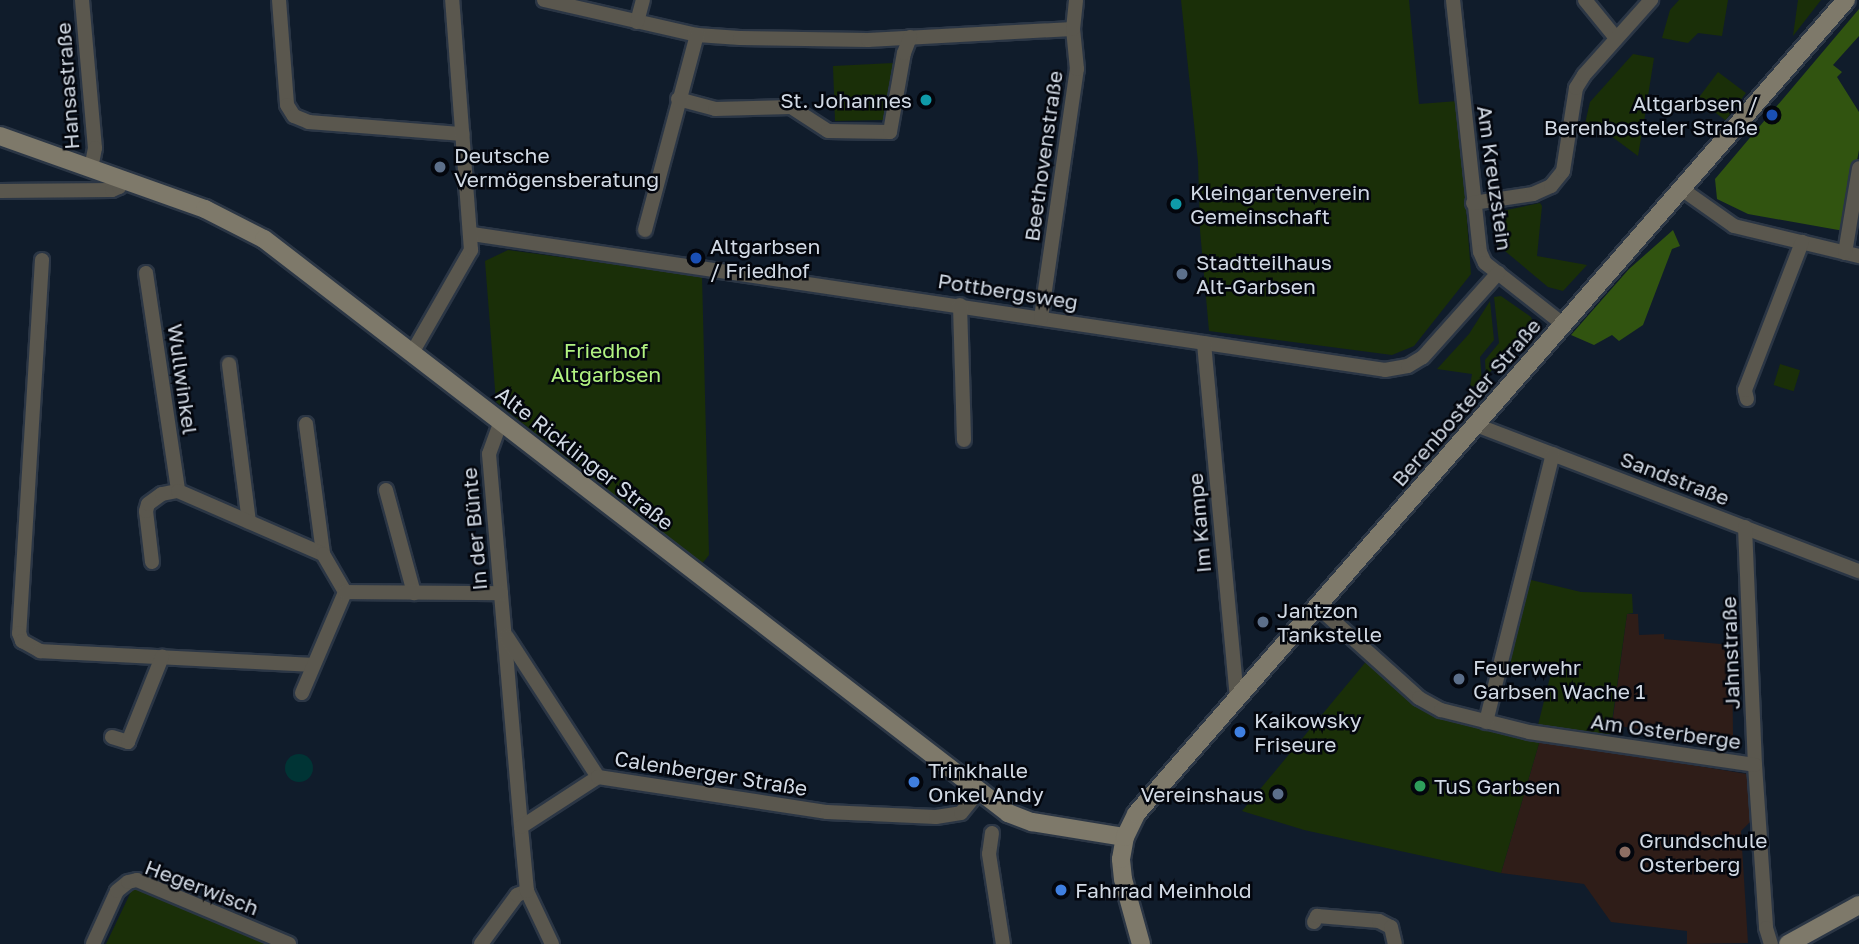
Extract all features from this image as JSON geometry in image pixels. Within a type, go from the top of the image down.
[{"type":"main road","name":"Berenbosteler Straße","points":[[1125,837],[1136,814],[1846,0]]},
{"type":"main road","name":"Alte Ricklinger Straße","points":[[0,136],[230,219],[264,239],[979,790],[1021,819],[1125,837]]},
{"type":"main road","points":[[1125,837],[1121,859],[1123,879],[1141,944]]},
{"type":"main road","points":[[1788,944],[1859,905]]},
{"type":"street","name":"Hansastraße","points":[[82,0],[95,148],[91,168]]},
{"type":"street","points":[[279,0],[287,105],[294,116],[309,122],[463,134]]},
{"type":"street","points":[[412,353],[471,250],[472,234],[452,0]]},
{"type":"street","points":[[544,0],[697,35],[829,40],[1073,29]]},
{"type":"street","points":[[637,22],[643,0]]},
{"type":"street","name":"Beethovenstraße","points":[[1041,318],[1077,69],[1073,29],[1076,0]]},
{"type":"street","name":"Am Kreuzstein","points":[[1453,0],[1480,253],[1485,263],[1564,325]]},
{"type":"street","points":[[1585,0],[1616,38]]},
{"type":"street","points":[[1473,203],[1533,194],[1551,186],[1563,171],[1576,88],[1651,0]]},
{"type":"street","points":[[645,230],[697,35]]},
{"type":"street","points":[[678,99],[715,109],[791,107],[828,131],[890,132],[904,53],[910,37]]},
{"type":"street","points":[[1683,190],[1734,226],[1852,254],[1859,168]]},
{"type":"street","points":[[0,191],[112,190],[119,187],[122,180]]},
{"type":"street","name":"Pottbergsweg","points":[[472,234],[1397,369],[1423,356],[1498,273]]},
{"type":"street","points":[[1747,398],[1745,390],[1802,242]]},
{"type":"street","points":[[42,260],[43,291],[19,633],[26,646],[40,651],[313,665]]},
{"type":"street","name":"Wullwinkel","points":[[146,273],[178,491]]},
{"type":"street","points":[[960,305],[964,440]]},
{"type":"street","name":"Im Kampe","points":[[1205,343],[1237,699]]},
{"type":"street","points":[[229,363],[249,522]]},
{"type":"street","name":"In der Bünte","points":[[501,421],[489,454],[522,827]]},
{"type":"street","points":[[306,424],[324,554],[345,592]]},
{"type":"street","name":"Sandstraße","points":[[1476,425],[1859,571]]},
{"type":"street","points":[[1486,722],[1553,454]]},
{"type":"street","points":[[386,490],[414,593]]},
{"type":"street","points":[[152,562],[146,511],[148,504],[162,494],[178,491],[324,554]]},
{"type":"street","name":"Jahnstraße","points":[[1745,527],[1755,765],[1766,928],[1771,944]]},
{"type":"street","points":[[345,592],[501,593]]},
{"type":"street","points":[[302,693],[345,592]]},
{"type":"street","name":"Am Osterberge","points":[[1318,607],[1426,703],[1455,715],[1529,732],[1755,765]]},
{"type":"street","name":"In der Bünte","points":[[505,635],[598,777]]},
{"type":"street","points":[[112,737],[128,742],[162,657]]},
{"type":"street","name":"Calenberger Straße","points":[[522,827],[598,777],[827,812],[936,817],[961,813],[979,790]]},
{"type":"street","points":[[522,827],[527,891],[552,944]]},
{"type":"street","points":[[992,833],[989,854],[1003,944]]},
{"type":"street","name":"Hegerwisch","points":[[93,944],[117,891],[128,882],[137,880],[289,944]]},
{"type":"street","points":[[481,944],[517,895],[527,891]]},
{"type":"street","points":[[1314,922],[1317,915],[1379,921],[1391,928],[1395,944]]},
{"type":"shaded area","points":[[1627,614],[1638,614],[1639,635],[1664,634],[1664,639],[1732,645],[1733,735],[1736,744],[1612,725]]},
{"type":"shaded area","name":"Grundschule Osterberg","points":[[1540,740],[1747,774],[1751,821],[1741,831],[1748,943],[1687,944],[1687,931],[1611,922],[1584,884],[1501,873]]},
{"type":"shaded area","points":[[299,754],[309,758],[313,768],[309,778],[299,782],[289,778],[285,768],[289,758]]},
{"type":"green space","points":[[1181,0],[1409,0],[1419,104],[1458,101],[1471,274],[1414,346],[1392,355],[1209,331],[1200,230],[1198,162]]},
{"type":"green space","points":[[1679,0],[1728,0],[1722,36],[1698,33],[1688,43],[1662,38],[1670,10]]},
{"type":"green space","points":[[1798,0],[1821,0],[1793,36]]},
{"type":"green space","points":[[1859,9],[1859,36],[1833,65],[1842,72],[1837,77],[1859,112],[1859,150],[1844,231],[1748,214],[1717,199],[1715,179]]},
{"type":"green space","points":[[1633,54],[1654,58],[1643,128],[1584,128],[1590,102]]},
{"type":"green space","points":[[893,63],[883,120],[835,121],[833,66]]},
{"type":"green space","points":[[1718,72],[1746,93],[1725,120],[1698,99]]},
{"type":"green space","points":[[1642,132],[1638,156],[1611,136]]},
{"type":"green space","points":[[1540,203],[1542,206],[1537,256],[1587,265],[1563,291],[1548,287],[1499,246],[1492,227],[1497,212]]},
{"type":"green space","points":[[1673,230],[1680,246],[1672,249],[1643,325],[1619,341],[1612,335],[1594,345],[1571,335],[1629,269]]},
{"type":"green space","name":"Friedhof Altgarbsen","points":[[508,250],[702,276],[709,555],[701,565],[496,402],[485,261]]},
{"type":"green space","points":[[1501,296],[1531,317],[1533,322],[1486,377],[1485,360],[1499,343],[1494,297]]},
{"type":"green space","points":[[1490,301],[1494,340],[1480,357],[1482,382],[1477,387],[1470,386],[1472,374],[1437,369],[1469,334]]},
{"type":"green space","points":[[1780,364],[1800,370],[1794,391],[1774,385]]},
{"type":"green space","points":[[1527,579],[1581,592],[1632,594],[1633,613],[1627,614],[1610,736],[1538,725],[1551,673],[1504,665]]},
{"type":"green space","name":"TuS Garbsen","points":[[1369,658],[1423,709],[1540,740],[1501,873],[1304,830],[1242,811]]},
{"type":"green space","points":[[138,877],[284,944],[106,944]]},
{"type":"place","name":"St. Johannes","points":[[926,100]]},
{"type":"place","name":"Altgarbsen / Berenbosteler Straße","points":[[1772,115]]},
{"type":"place","name":"Deutsche Vermögensberatung","points":[[440,167]]},
{"type":"place","name":"Kleingartenverein Gemeinschaft","points":[[1176,204]]},
{"type":"place","name":"Altgarbsen / Friedhof","points":[[696,258]]},
{"type":"place","name":"Stadtteilhaus Alt-Garbsen","points":[[1182,274]]},
{"type":"place","name":"Jantzon Tankstelle","points":[[1263,622]]},
{"type":"place","name":"Feuerwehr Garbsen Wache 1","points":[[1459,679]]},
{"type":"place","name":"Kaikowsky Friseure","points":[[1240,732]]},
{"type":"place","name":"Trinkhalle Onkel Andy","points":[[914,782]]},
{"type":"place","name":"TuS Garbsen","points":[[1420,786]]},
{"type":"place","name":"Vereinshaus","points":[[1278,794]]},
{"type":"place","name":"Grundschule Osterberg","points":[[1625,852]]},
{"type":"place","name":"Fahrrad Meinhold","points":[[1061,890]]}]
